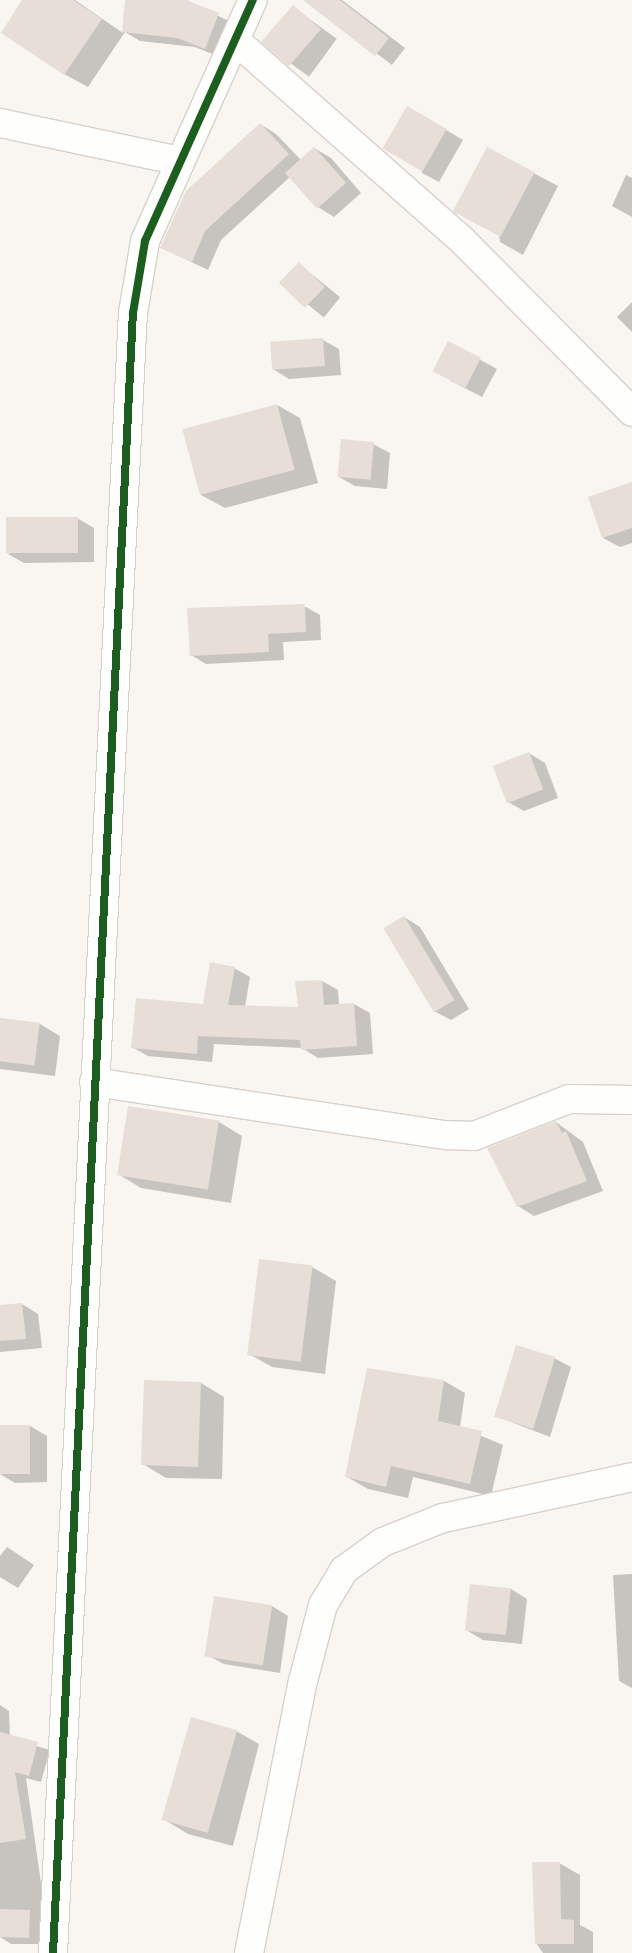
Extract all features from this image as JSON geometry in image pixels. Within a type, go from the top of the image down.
[{"type":"street","points":[[53,1953],[133,313],[145,241],[253,0]]},
{"type":"street","points":[[235,40],[461,239],[632,412]]},
{"type":"street","points":[[0,123],[180,161]]},
{"type":"street","points":[[94,1082],[446,1135],[474,1136],[569,1099],[632,1100]]},
{"type":"street","points":[[249,1953],[303,1681],[323,1605],[344,1570],[383,1542],[443,1518],[632,1477]]},
{"type":"building","points":[[22,0],[73,0],[102,19],[64,75],[1,33]]},
{"type":"building","points":[[125,0],[186,0],[219,13],[205,49],[177,38],[122,32]]},
{"type":"building","points":[[303,0],[340,0],[389,38],[375,56]]},
{"type":"building","points":[[293,5],[321,29],[289,66],[261,42]]},
{"type":"building","points":[[407,106],[447,129],[422,171],[382,148]]},
{"type":"building","points":[[260,123],[289,154],[205,231],[192,262],[160,248],[186,191]]},
{"type":"building","points":[[314,147],[346,183],[317,209],[285,173]]},
{"type":"building","points":[[487,147],[535,172],[500,237],[453,211]]},
{"type":"building","points":[[299,262],[325,287],[305,308],[279,283]]},
{"type":"building","points":[[323,338],[325,366],[272,370],[270,342]]},
{"type":"building","points":[[448,341],[481,358],[466,388],[433,371]]},
{"type":"building","points":[[277,404],[295,470],[200,495],[182,429]]},
{"type":"building","points":[[341,439],[374,442],[371,480],[338,477]]},
{"type":"building","points":[[632,482],[632,528],[602,538],[588,497]]},
{"type":"building","points":[[6,517],[78,517],[78,553],[6,553]]},
{"type":"building","points":[[305,604],[306,632],[268,634],[269,652],[190,656],[187,608]]},
{"type":"building","points":[[529,752],[543,789],[507,803],[493,766]]},
{"type":"building","points":[[404,916],[454,1000],[434,1012],[383,928]]},
{"type":"building","points":[[210,962],[235,967],[228,1005],[298,1007],[295,981],[322,980],[324,1005],[354,1003],[357,1046],[301,1050],[300,1040],[198,1036],[197,1054],[131,1048],[136,998],[203,1004]]},
{"type":"building","points":[[0,1018],[40,1023],[34,1066],[0,1061]]},
{"type":"building","points":[[128,1106],[219,1120],[208,1190],[117,1175]]},
{"type":"building","points":[[556,1121],[562,1133],[566,1131],[587,1181],[517,1207],[487,1148]]},
{"type":"building","points":[[259,1259],[313,1266],[301,1362],[247,1355]]},
{"type":"building","points":[[22,1303],[26,1339],[0,1341],[0,1305]]},
{"type":"building","points":[[516,1345],[555,1357],[533,1429],[494,1417]]},
{"type":"building","points":[[367,1368],[444,1380],[438,1421],[482,1431],[470,1484],[391,1466],[386,1487],[345,1477]]},
{"type":"building","points":[[144,1380],[201,1382],[198,1467],[141,1465]]},
{"type":"building","points":[[0,1425],[30,1425],[30,1474],[0,1474]]},
{"type":"building","points":[[470,1584],[511,1588],[506,1635],[465,1631]]},
{"type":"building","points":[[214,1596],[272,1605],[263,1665],[204,1656]]},
{"type":"building","points":[[191,1717],[237,1730],[208,1833],[162,1820]]},
{"type":"building","points":[[0,1732],[38,1742],[29,1776],[15,1772],[26,1839],[0,1843]]},
{"type":"building","points":[[532,1862],[560,1862],[561,1919],[574,1920],[574,1944],[535,1944]]},
{"type":"building","points":[[0,1909],[30,1910],[29,1938],[0,1937]]},
{"type":"cycle path","points":[[53,1953],[133,313],[145,241],[253,0]]}]
